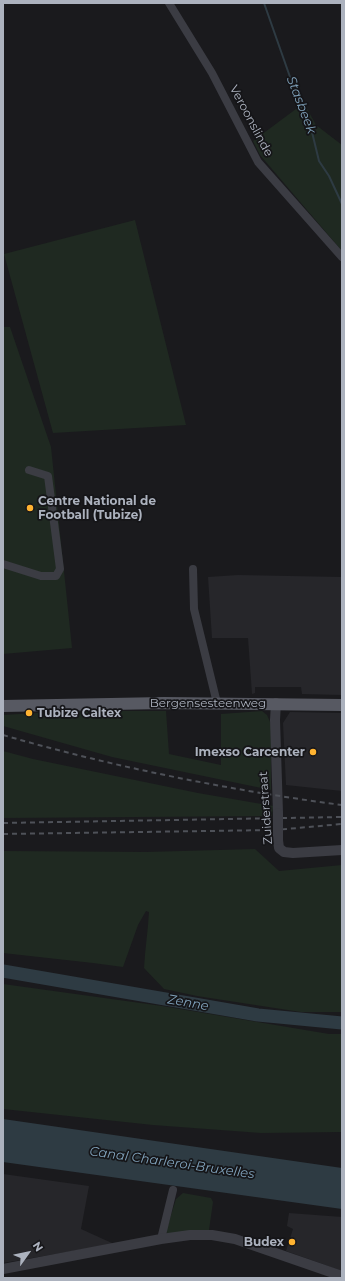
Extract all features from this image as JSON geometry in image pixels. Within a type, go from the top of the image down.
[{"type":"main road","name":"Bergensesteenweg","points":[[3,706],[217,703],[342,705]]},
{"type":"street","name":"Veroonslinde","points":[[169,3],[212,73],[258,162],[342,257]]},
{"type":"street","points":[[3,564],[41,576],[56,576],[60,569],[48,476],[29,470]]},
{"type":"street","points":[[193,569],[194,609],[217,703]]},
{"type":"street","name":"Zuiderstraat","points":[[276,703],[275,720],[279,848],[284,852],[293,853],[342,850]]},
{"type":"street","points":[[161,1239],[173,1190]]},
{"type":"street","points":[[3,1269],[161,1239],[190,1235],[212,1235],[227,1238],[342,1276]]},
{"type":"shaded area","points":[[304,103],[316,125],[342,145],[342,251],[260,155],[253,141]]},
{"type":"shaded area","points":[[135,220],[186,425],[53,433],[4,254]]},
{"type":"shaded area","name":"Centre National de Football (Tubize)","points":[[3,327],[10,327],[51,447],[72,648],[3,654]]},
{"type":"shaded area","points":[[238,575],[342,577],[342,695],[302,694],[301,687],[255,687],[255,693],[252,694],[248,638],[212,638],[208,577]]},
{"type":"shaded area","points":[[70,711],[166,711],[169,754],[221,765],[221,714],[262,711],[267,715],[271,724],[271,790],[112,757],[3,726],[3,715]]},
{"type":"shaded area","points":[[290,712],[342,713],[342,791],[286,785],[283,723]]},
{"type":"shaded area","points":[[3,751],[33,759],[198,793],[273,806],[272,816],[3,818]]},
{"type":"shaded area","points":[[255,849],[279,871],[342,865],[342,1012],[301,1012],[197,996],[164,989],[144,968],[149,912],[146,911],[138,925],[123,967],[3,953],[3,851],[146,852]]},
{"type":"shaded area","points":[[3,984],[162,1006],[329,1034],[342,1034],[342,1132],[261,1133],[153,1125],[3,1109]]},
{"type":"shaded area","points":[[3,1174],[89,1186],[81,1229],[114,1244],[3,1263]]},
{"type":"shaded area","points":[[183,1193],[211,1198],[213,1202],[209,1230],[167,1234],[167,1228],[176,1199]]},
{"type":"shaded area","points":[[289,1213],[342,1217],[342,1271],[286,1251],[293,1229],[287,1226]]},
{"type":"water","name":"Canal Charleroi-Bruxelles","points":[[3,1119],[342,1168],[342,1209],[3,1162]]},
{"type":"waterway","name":"Stasbeek","points":[[264,3],[302,111],[311,128],[319,161],[329,176],[342,204]]},
{"type":"waterway","name":"Zenne","points":[[3,971],[258,1015],[342,1023]]},
{"type":"railway","points":[[3,735],[45,747],[129,767],[214,785],[342,805]]},
{"type":"railway","points":[[3,823],[342,817]]},
{"type":"railway","points":[[3,834],[275,830],[342,824]]},
{"type":"place","name":"Centre National de Football (Tubize)","points":[[30,508]]},
{"type":"place","name":"Tubize Caltex","points":[[29,713]]},
{"type":"place","name":"Imexso Carcenter","points":[[313,752]]},
{"type":"place","name":"Budex","points":[[292,1242]]}]
